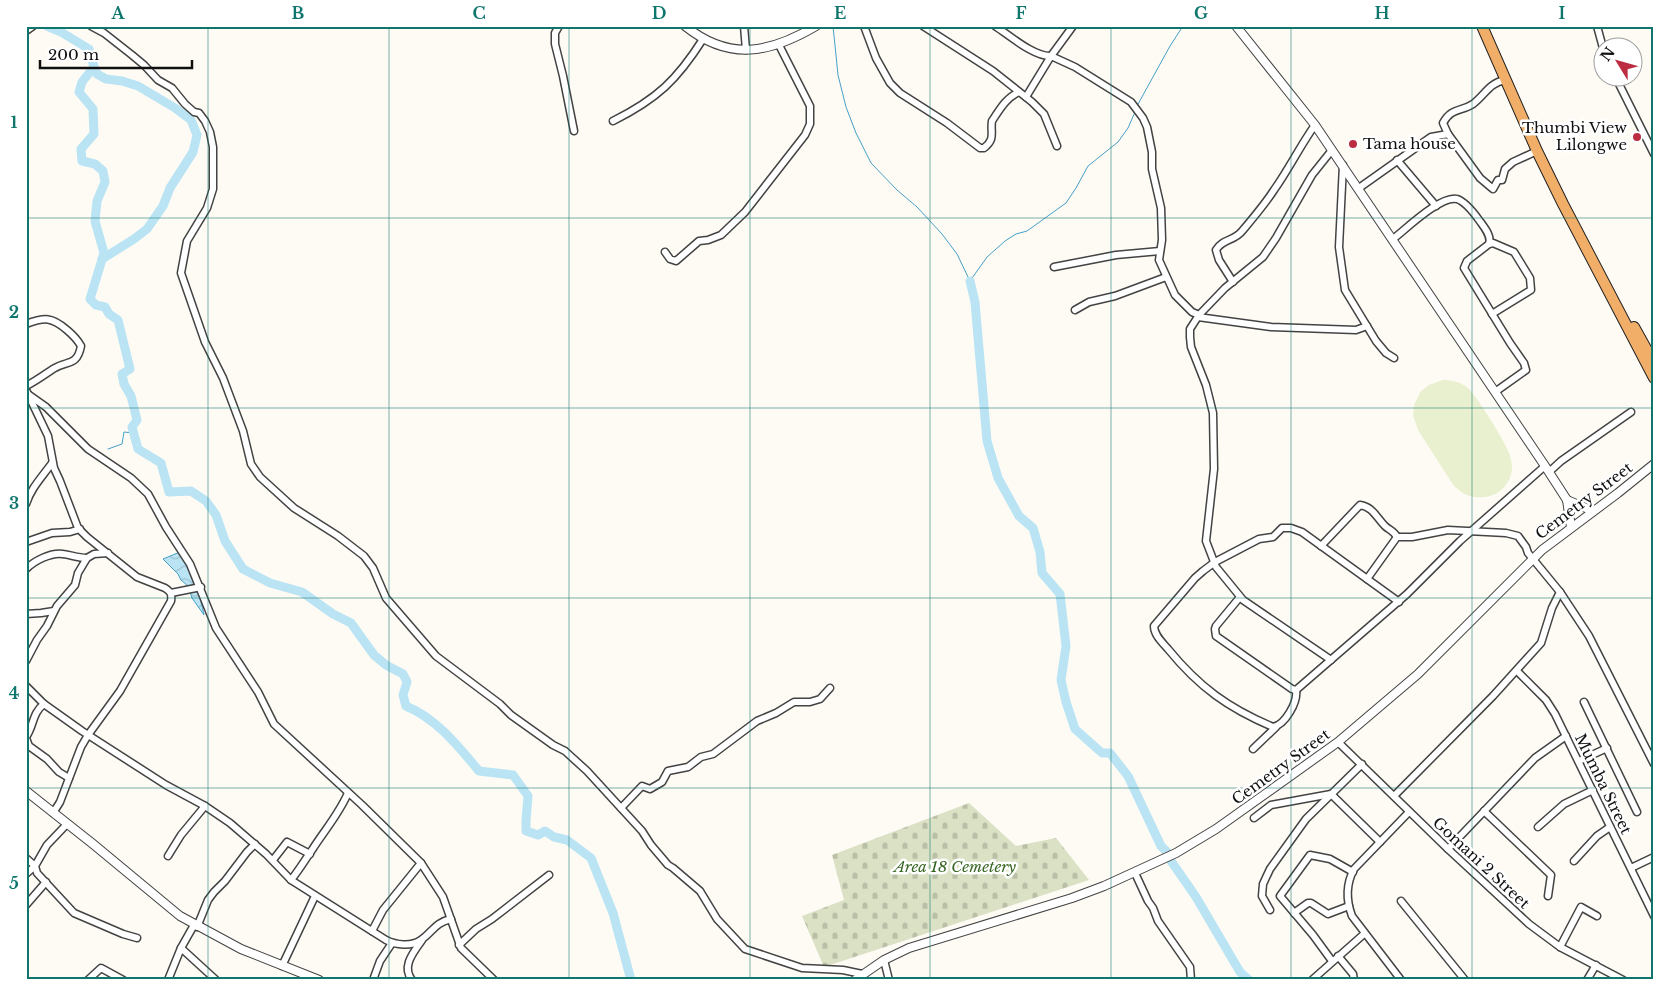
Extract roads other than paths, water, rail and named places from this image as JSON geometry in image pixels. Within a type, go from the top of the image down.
[{"type":"highway","points":[[1482,26],[1537,151],[1577,233],[1654,378]]},
{"type":"highway","points":[[1490,26],[1557,180],[1604,273],[1654,363]]},
{"type":"street","points":[[26,31],[33,26]]},
{"type":"street","points":[[91,26],[104,33],[138,60],[158,80],[172,88],[185,104],[194,112],[199,113],[210,132],[213,147],[213,188],[207,208],[187,241],[182,273],[205,342],[223,378],[243,431],[251,464],[266,484],[288,503],[338,536],[364,556],[373,568],[386,598],[436,656],[500,704],[511,715],[553,746],[565,752],[587,771],[642,831],[668,865],[700,891],[718,919],[745,950],[802,968],[843,970],[862,974]]},
{"type":"street","points":[[559,26],[555,33],[555,44],[564,76],[574,131]]},
{"type":"street","points":[[685,26],[716,46],[746,50],[779,45],[816,26]]},
{"type":"street","points":[[744,26],[746,50]]},
{"type":"street","points":[[864,26],[876,58],[890,83],[900,93],[947,123],[980,148],[984,148],[991,141],[993,137],[992,121],[1002,105],[1009,97],[1019,92]]},
{"type":"street","points":[[923,26],[993,71],[1026,97],[1044,114],[1057,146]]},
{"type":"street","points":[[995,26],[1036,53],[1043,56],[1051,56],[1099,81],[1131,102],[1143,118],[1147,127],[1152,152],[1152,169],[1161,208],[1160,226],[1162,240],[1159,260],[1175,295],[1188,308],[1198,316],[1272,327],[1356,330],[1367,326]]},
{"type":"street","points":[[1026,97],[1051,56],[1073,26]]},
{"type":"street","points":[[1236,26],[1315,125],[1496,392],[1567,500],[1571,527]]},
{"type":"street","points":[[612,121],[645,104],[665,88],[688,63],[703,39]]},
{"type":"street","points":[[665,252],[670,259],[676,261],[694,244],[699,241],[715,238],[731,227],[773,177],[808,129],[811,116],[810,106],[779,45]]},
{"type":"street","points":[[1505,80],[1492,84],[1473,104],[1452,112],[1443,123],[1448,134],[1480,178],[1493,189],[1496,182],[1502,180],[1505,169],[1512,162],[1537,151]]},
{"type":"street","points":[[1621,88],[1654,154]]},
{"type":"street","points":[[1233,282],[1219,260],[1216,250],[1223,242],[1234,239],[1241,234],[1274,190],[1301,144],[1315,125]]},
{"type":"street","points":[[1359,188],[1431,137],[1448,134]]},
{"type":"street","points":[[1331,660],[1240,597],[1218,570],[1206,541],[1214,469],[1213,413],[1206,385],[1191,347],[1190,329],[1198,316],[1233,282],[1263,257],[1312,176],[1332,150]]},
{"type":"street","points":[[1397,160],[1436,206]]},
{"type":"street","points":[[1343,165],[1339,247],[1345,290],[1386,353],[1394,358]]},
{"type":"street","points":[[1393,239],[1436,206],[1450,198],[1462,201],[1480,221],[1489,236],[1488,244]]},
{"type":"street","points":[[1492,314],[1531,290],[1530,278],[1514,252],[1493,243],[1488,244],[1467,261],[1464,268],[1492,314],[1524,363],[1526,370],[1496,392]]},
{"type":"street","points":[[1054,267],[1116,255],[1160,251]]},
{"type":"street","points":[[1075,310],[1089,302],[1115,296],[1166,277]]},
{"type":"street","points":[[26,324],[39,319],[56,320],[77,339],[81,346],[79,355],[71,363],[54,368],[46,376],[26,386]]},
{"type":"street","points":[[28,393],[48,436],[52,463],[80,529],[87,537],[137,577],[165,588],[171,593]]},
{"type":"street","points":[[28,393],[46,407],[88,449],[131,478],[148,494],[166,527],[184,553],[201,587],[216,628],[258,692],[274,724],[388,828],[422,863],[439,888],[459,945],[492,979]]},
{"type":"street","points":[[1253,749],[1282,722],[1295,702],[1296,690],[1399,602],[1453,548],[1547,469],[1631,412]]},
{"type":"street","points":[[26,504],[33,487],[41,480],[52,463]]},
{"type":"street","name":"Cemetry Street","points":[[855,980],[884,960],[909,948],[1072,898],[1135,873],[1176,853],[1210,833],[1338,742],[1418,674],[1533,559],[1571,527],[1654,464]]},
{"type":"street","points":[[1567,500],[1593,511]]},
{"type":"street","points":[[1321,546],[1360,505],[1371,509],[1397,537]]},
{"type":"street","points":[[1276,727],[1246,715],[1207,690],[1193,677],[1154,631],[1156,623],[1195,578],[1215,562],[1259,539],[1273,537],[1282,528],[1297,529],[1399,602]]},
{"type":"street","points":[[26,542],[52,533],[70,532],[80,529]]},
{"type":"street","points":[[1397,537],[1448,530],[1514,534],[1560,592],[1598,652],[1654,764]]},
{"type":"street","points":[[1367,579],[1397,537]]},
{"type":"street","points":[[26,660],[37,640],[48,626],[54,611],[75,585],[78,573],[86,558],[94,554],[108,553]]},
{"type":"street","points":[[26,569],[32,564],[54,554],[86,558]]},
{"type":"street","points":[[171,593],[201,587]]},
{"type":"street","points":[[1394,796],[1517,671],[1541,643],[1552,608],[1560,592]]},
{"type":"street","points":[[53,813],[60,802],[88,735],[120,691],[170,601],[171,593]]},
{"type":"street","points":[[1240,597],[1216,626],[1216,636],[1296,690]]},
{"type":"street","points":[[26,614],[54,611]]},
{"type":"street","name":"Mumba Street","points":[[1517,671],[1549,705],[1579,761],[1654,916]]},
{"type":"street","points":[[26,686],[44,704],[88,735],[235,826],[273,860],[291,880],[315,896],[392,942],[410,944],[423,939]]},
{"type":"street","points":[[621,808],[642,786],[650,789],[662,782],[668,771],[688,767],[701,757],[713,754],[757,721],[776,713],[794,702],[810,702],[820,699],[830,688]]},
{"type":"street","points":[[1584,702],[1637,812]]},
{"type":"street","points":[[44,704],[36,712],[26,737],[29,746],[47,759],[59,772],[69,778]]},
{"type":"street","points":[[1448,849],[1535,758],[1566,736]]},
{"type":"street","name":"Gomani 2 Street","points":[[1338,742],[1522,919],[1560,947],[1623,980]]},
{"type":"street","points":[[1579,761],[1606,748]]},
{"type":"street","points":[[1270,910],[1262,896],[1263,884],[1267,874],[1306,819],[1362,764]]},
{"type":"street","points":[[1538,827],[1564,804],[1593,790]]},
{"type":"street","points":[[26,791],[172,911],[195,926],[241,949],[319,980]]},
{"type":"street","points":[[291,880],[342,808],[348,792]]},
{"type":"street","points":[[1254,818],[1271,804],[1331,794]]},
{"type":"street","points":[[1331,794],[1380,842]]},
{"type":"street","points":[[168,856],[181,835],[205,806]]},
{"type":"street","points":[[1484,811],[1551,875],[1548,896]]},
{"type":"street","points":[[1401,980],[1352,916],[1348,891],[1353,872],[1409,812]]},
{"type":"street","points":[[26,874],[34,866],[47,845],[67,824]]},
{"type":"street","points":[[1574,861],[1597,836],[1610,827]]},
{"type":"street","points":[[273,860],[288,842],[310,854]]},
{"type":"street","points":[[168,980],[181,948],[208,900],[226,881],[255,844]]},
{"type":"street","points":[[1332,962],[1280,896],[1310,855],[1330,859],[1353,872]]},
{"type":"street","points":[[1631,868],[1654,857]]},
{"type":"street","points":[[26,858],[34,866],[37,873],[56,892],[63,903],[74,912],[122,934],[137,938]]},
{"type":"street","points":[[372,931],[383,910],[422,863]]},
{"type":"street","points":[[1135,873],[1148,901],[1154,908],[1158,921],[1190,967],[1191,980]]},
{"type":"street","points":[[459,945],[476,929],[549,875]]},
{"type":"street","points":[[26,905],[46,882]]},
{"type":"street","points":[[282,966],[315,896]]},
{"type":"street","points":[[1401,901],[1465,980]]},
{"type":"street","points":[[1294,913],[1308,903],[1328,914],[1349,906]]},
{"type":"street","points":[[1560,947],[1581,907],[1597,916]]},
{"type":"street","points":[[412,980],[408,972],[408,965],[423,939],[437,924],[451,919]]},
{"type":"street","points":[[1312,980],[1364,934]]},
{"type":"street","points":[[376,978],[380,961],[392,942]]},
{"type":"street","points":[[181,948],[216,980]]},
{"type":"street","points":[[1338,956],[1353,974],[1354,980]]},
{"type":"street","points":[[884,960],[889,980]]},
{"type":"street","points":[[1587,980],[1596,965]]},
{"type":"street","points":[[88,980],[101,968],[123,980]]},
{"type":"water","points":[[180,552],[195,582],[204,615],[192,598],[188,586],[163,559]]},
{"type":"waterway","points":[[47,26],[89,49],[94,67],[82,82],[79,92],[93,109],[94,134],[81,149],[82,161],[95,164],[103,171],[105,182],[97,201],[95,221],[104,253],[90,299],[96,305],[105,307],[109,314],[118,320],[130,369],[122,374],[124,384],[131,396],[137,420],[132,427],[138,449],[161,463],[169,492],[191,491],[206,501],[216,515],[225,541],[243,569],[270,583],[302,592],[333,614],[351,623],[374,655],[386,665],[403,674],[407,682],[403,695],[406,706],[428,718],[437,726],[455,743],[479,771],[513,775],[528,796],[526,831],[538,835],[545,831],[554,837],[567,840],[591,858],[613,913],[631,980]]},
{"type":"waterway","points":[[833,26],[838,75],[846,107],[871,163],[942,234],[957,254],[970,281]]},
{"type":"waterway","points":[[1137,106],[1183,26]]},
{"type":"waterway","points":[[94,67],[97,74],[106,79],[138,86],[175,108],[191,120],[197,135],[193,152],[170,188],[163,206],[147,229],[102,259]]},
{"type":"waterway","points":[[970,281],[987,257],[1005,241],[1016,234],[1027,231],[1066,203],[1088,166],[1118,142],[1128,128],[1135,112]]},
{"type":"waterway","points":[[970,281],[975,302],[987,441],[998,478],[1019,516],[1033,528],[1040,552],[1042,573],[1060,594],[1066,646],[1061,680],[1075,729],[1102,753],[1110,753],[1128,776],[1161,846],[1167,852]]},
{"type":"waterway","points":[[108,449],[122,444],[124,432],[133,433]]},
{"type":"waterway","points":[[1171,861],[1196,897],[1240,972],[1249,980]]},
{"type":"place","name":"Thumbi View Lilongwe","points":[[1637,137]]},
{"type":"place","name":"Tama house","points":[[1353,144]]},
{"type":"park label","name":"Area 18 Cemetery","points":[[955,867]]}]
